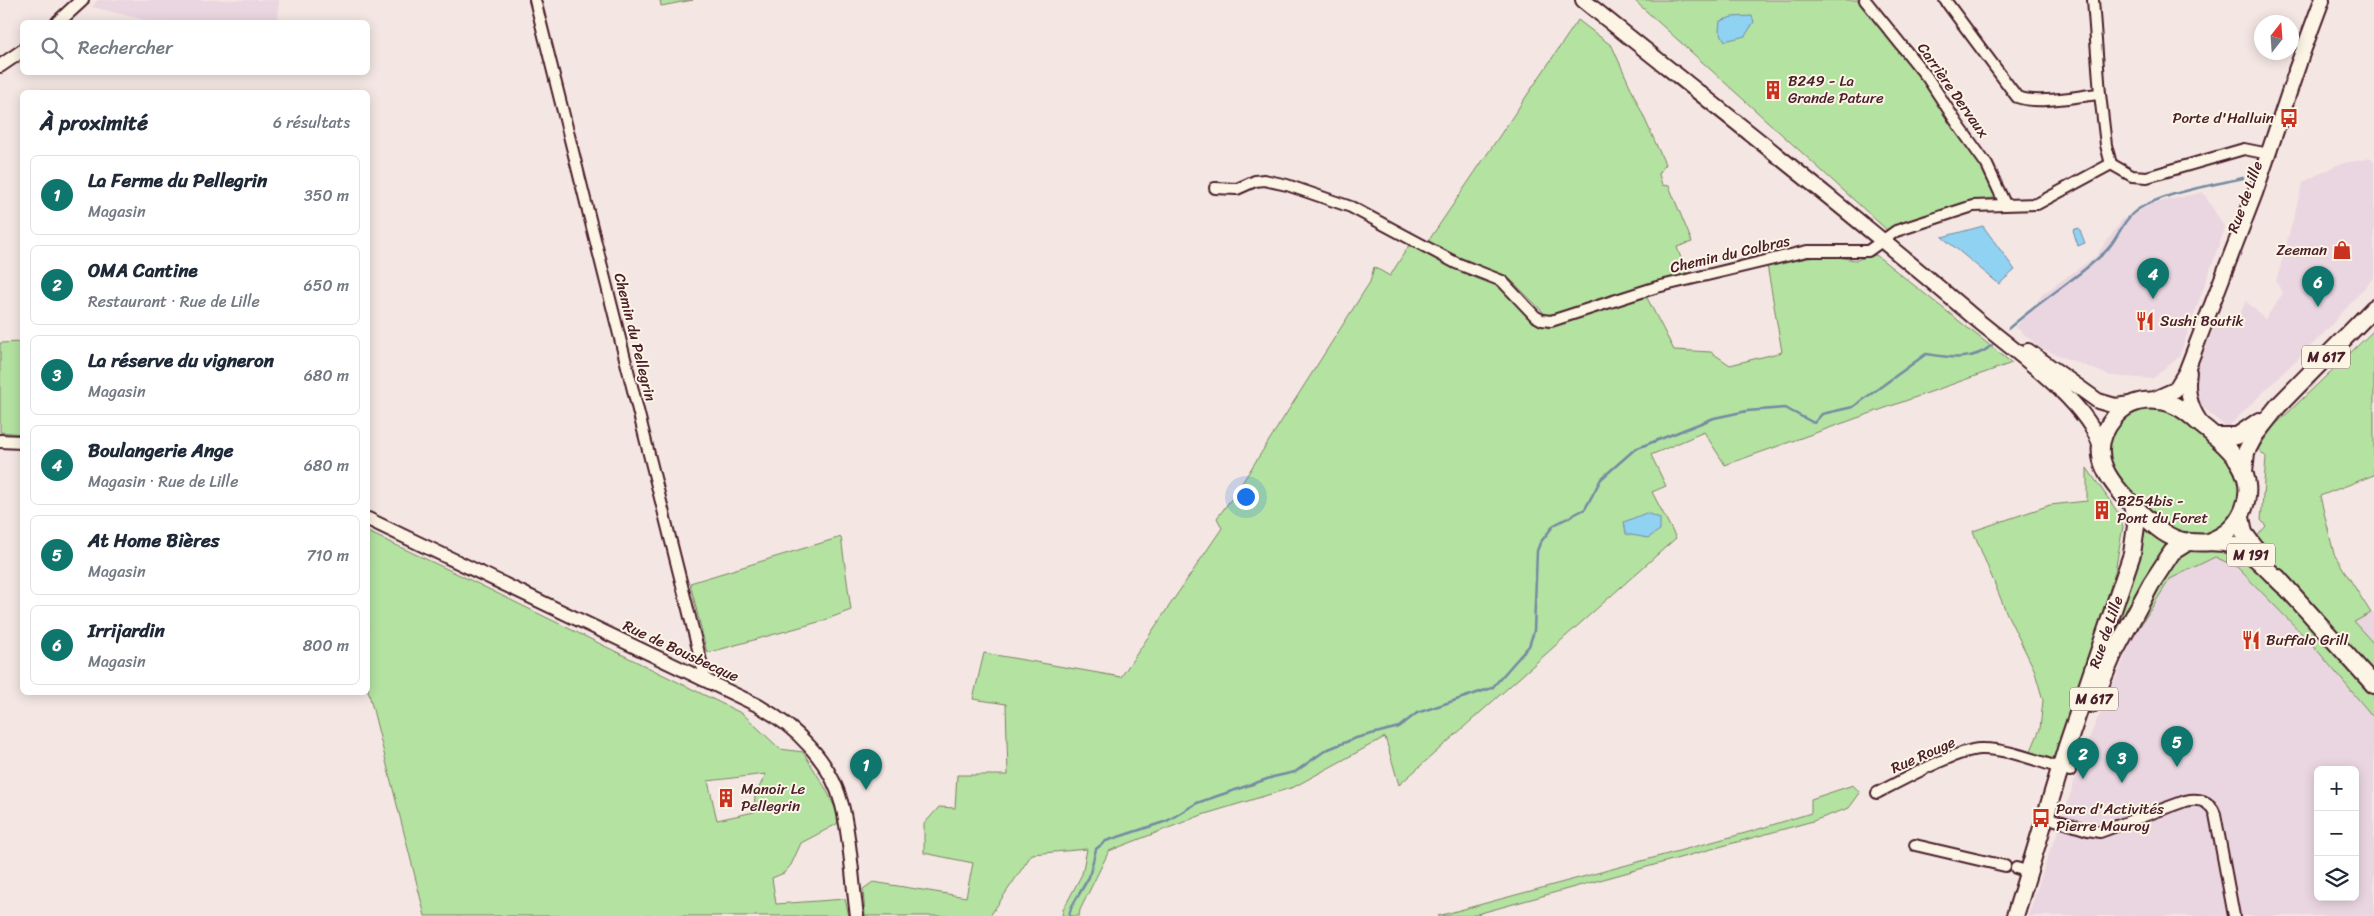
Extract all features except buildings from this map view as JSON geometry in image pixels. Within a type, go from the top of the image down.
[{"type":"main road","points":[[1583,0],[1883,240],[1904,256],[2085,394],[2106,404],[2132,404],[2152,400],[2167,402],[2176,406],[2209,432],[2237,460],[2244,472],[2247,497],[2241,517],[2227,532],[2210,541],[2188,542],[2167,534],[2132,505],[2108,477],[2102,460],[2101,447],[2094,428],[2054,386],[1904,256]]},
{"type":"main road","name":"Rue de Lille","points":[[2152,400],[2177,388],[2193,354],[2322,0]]},
{"type":"main road","name":"M 617","points":[[2244,472],[2245,456],[2250,443],[2278,406],[2374,308]]},
{"type":"main road","name":"Rue de Lille","points":[[2193,354],[2188,379],[2188,396],[2192,409],[2209,432]]},
{"type":"main road","points":[[2101,447],[2104,435],[2111,422],[2120,412],[2132,404]]},
{"type":"main road","name":"M 617","points":[[2209,432],[2232,437],[2242,433],[2278,406]]},
{"type":"main road","name":"Rue de Lille","points":[[2015,916],[2023,870],[2044,848],[2050,818],[2132,554],[2136,526],[2132,505]]},
{"type":"main road","name":"M 191","points":[[2241,517],[2242,528],[2247,538],[2284,586],[2374,685]]},
{"type":"main road","name":"M 191","points":[[2210,541],[2227,543],[2245,550],[2284,586]]},
{"type":"main road","name":"Rue de Lille","points":[[2065,769],[2092,704],[2128,627],[2168,557],[2175,549],[2188,542]]},
{"type":"street","points":[[60,20],[82,0]]},
{"type":"street","name":"Chemin du Pellegrin","points":[[535,0],[706,681]]},
{"type":"street","name":"Carrière Dervaux","points":[[1865,0],[1927,77],[1959,126],[1988,165],[2006,204]]},
{"type":"street","points":[[1945,0],[2017,97],[2046,99],[2100,94]]},
{"type":"street","points":[[2093,0],[2100,94],[2107,151],[2111,164],[2132,176],[2148,177],[2244,150],[2265,153]]},
{"type":"street","points":[[0,66],[20,52]]},
{"type":"street","name":"Chemin du Colbras","points":[[1215,188],[1237,189],[1255,181],[1264,180],[1287,185],[1351,207],[1456,263],[1502,281],[1535,316],[1546,321],[1673,283],[1807,251],[1868,251],[1896,231],[1953,211],[1980,204],[2032,205],[2042,202],[2111,164]]},
{"type":"street","points":[[0,441],[20,442]]},
{"type":"street","name":"Rue de Bousbecque","points":[[370,520],[757,705],[779,719],[804,740],[822,764],[836,788],[842,806],[858,916]]},
{"type":"street","name":"Rue Rouge","points":[[1877,793],[1953,757],[1975,750],[2000,751],[2065,769]]},
{"type":"street","points":[[2050,818],[2100,832],[2192,799],[2206,802],[2215,814],[2234,916]]},
{"type":"street","points":[[1915,845],[2005,866]]},
{"type":"shaded area","points":[[98,0],[279,0],[278,20],[146,20],[92,7]]},
{"type":"shaded area","points":[[2371,158],[2374,161],[2374,277],[2325,332],[2227,428],[2191,397],[2193,372],[2219,318],[2235,325],[2246,301],[2265,319],[2283,293],[2276,282],[2303,182],[2339,164]]},
{"type":"shaded area","points":[[2203,192],[2225,228],[2179,357],[2152,379],[2111,376],[2040,348],[2016,327],[2044,293],[2096,256],[2122,220],[2154,203]]},
{"type":"shaded area","points":[[2215,557],[2237,567],[2311,643],[2374,718],[2374,916],[2028,916],[2086,745],[2135,634],[2170,579]]},
{"type":"shaded area","points":[[2374,612],[2374,644],[2354,622]]},
{"type":"green space","points":[[660,0],[693,0],[661,6]]},
{"type":"green space","points":[[1634,0],[1858,0],[1934,95],[1984,170],[1999,197],[1956,206],[1888,231]]},
{"type":"green space","points":[[1578,20],[1612,46],[1665,164],[1659,174],[1662,185],[1669,186],[1692,242],[1677,247],[1687,275],[1560,315],[1546,315],[1509,278],[1427,243]]},
{"type":"green space","points":[[1411,242],[1497,284],[1513,296],[1536,320],[1548,328],[1646,296],[1674,350],[1711,352],[1730,365],[1782,352],[1767,265],[1827,255],[1855,260],[1876,255],[2012,363],[1725,465],[1704,432],[1651,455],[1666,486],[1652,492],[1676,538],[1399,785],[1385,737],[1294,787],[1202,815],[1109,851],[1080,910],[1079,916],[1062,916],[1063,910],[1082,874],[1087,849],[1032,854],[990,916],[865,916],[863,889],[873,882],[966,897],[973,863],[924,853],[924,824],[939,807],[955,808],[957,775],[1008,775],[1006,704],[973,699],[984,653],[1121,677],[1222,528],[1217,518],[1235,494],[1370,282],[1374,267],[1390,276]]},
{"type":"green space","points":[[2374,330],[2374,475],[2320,496],[2334,554],[2371,613],[2354,622],[2374,644],[2374,718],[2311,643],[2237,567],[2215,557],[2170,579],[2135,634],[2167,564],[2180,551],[2224,548],[2242,554],[2266,526],[2261,520],[2266,457],[2258,449],[2273,427]]},
{"type":"green space","points":[[20,342],[20,434],[0,432],[0,343]]},
{"type":"green space","points":[[2141,407],[2176,412],[2228,458],[2239,479],[2240,504],[2220,530],[2197,537],[2172,531],[2117,482],[2106,449],[2118,421]]},
{"type":"green space","points":[[2087,468],[2117,511],[2123,526],[2115,572],[2090,654],[2053,761],[2030,753],[2040,729],[2043,700],[2034,669],[2007,614],[1973,531],[2050,505],[2087,501]]},
{"type":"green space","points":[[2143,523],[2172,544],[2106,653]]},
{"type":"green space","points":[[370,533],[743,714],[780,749],[803,752],[826,789],[839,816],[837,824],[801,843],[791,865],[784,873],[772,878],[776,904],[845,899],[849,916],[425,916],[369,695]],"holes":[[[766,774],[755,795],[754,812],[717,820],[708,781]]]},
{"type":"green space","points":[[841,537],[851,610],[822,621],[707,653],[690,583]]},
{"type":"green space","points":[[1853,785],[1860,793],[1849,808],[1813,821],[1470,916],[1438,916],[1749,832],[1811,813],[1811,799]]},
{"type":"water","points":[[1752,16],[1754,22],[1745,36],[1725,41],[1719,30],[1720,21],[1732,17]]},
{"type":"water","points":[[1983,226],[2015,270],[1999,284],[1942,237]]},
{"type":"water","points":[[2079,228],[2085,243],[2078,246],[2073,230]]},
{"type":"water","points":[[1646,513],[1660,518],[1660,530],[1648,538],[1626,534],[1624,522]]},
{"type":"waterway","points":[[2009,328],[2105,252],[2128,219],[2137,210],[2174,194],[2243,178]]},
{"type":"waterway","points":[[1069,916],[1071,908],[1089,877],[1096,849],[1106,841],[1167,821],[1197,803],[1273,777],[1295,772],[1326,750],[1356,738],[1399,727],[1417,713],[1492,688],[1529,646],[1534,631],[1537,551],[1540,543],[1554,525],[1585,509],[1601,479],[1635,449],[1714,418],[1747,411],[1785,408],[1814,423],[1822,414],[1853,407],[1926,354],[1944,357],[1969,356],[1977,354],[1992,345]]},
{"type":"place","name":"B249 - La Grande Pature","points":[[1773,90]]},
{"type":"place","name":"Porte d'Halluin","points":[[2289,118]]},
{"type":"place","name":"Zeeman","points":[[2342,250]]},
{"type":"place","name":"Boulangerie Ange","points":[[2153,299]]},
{"type":"place","name":"Irrijardin","points":[[2318,307]]},
{"type":"place","name":"Sushi Boutik","points":[[2145,321]]},
{"type":"place","name":"B254bis - Pont du Foret","points":[[2102,510]]},
{"type":"place","name":"Buffalo Grill","points":[[2251,640]]},
{"type":"place","name":"At Home Bières","points":[[2177,767]]},
{"type":"place","name":"OMA Cantine","points":[[2083,779]]},
{"type":"place","name":"La réserve du vigneron","points":[[2122,783]]},
{"type":"place","name":"La Ferme du Pellegrin","points":[[866,790]]},
{"type":"place","name":"Manoir Le Pellegrin","points":[[726,798]]},
{"type":"place","name":"Parc d'Activités Pierre Mauroy","points":[[2041,818]]}]
